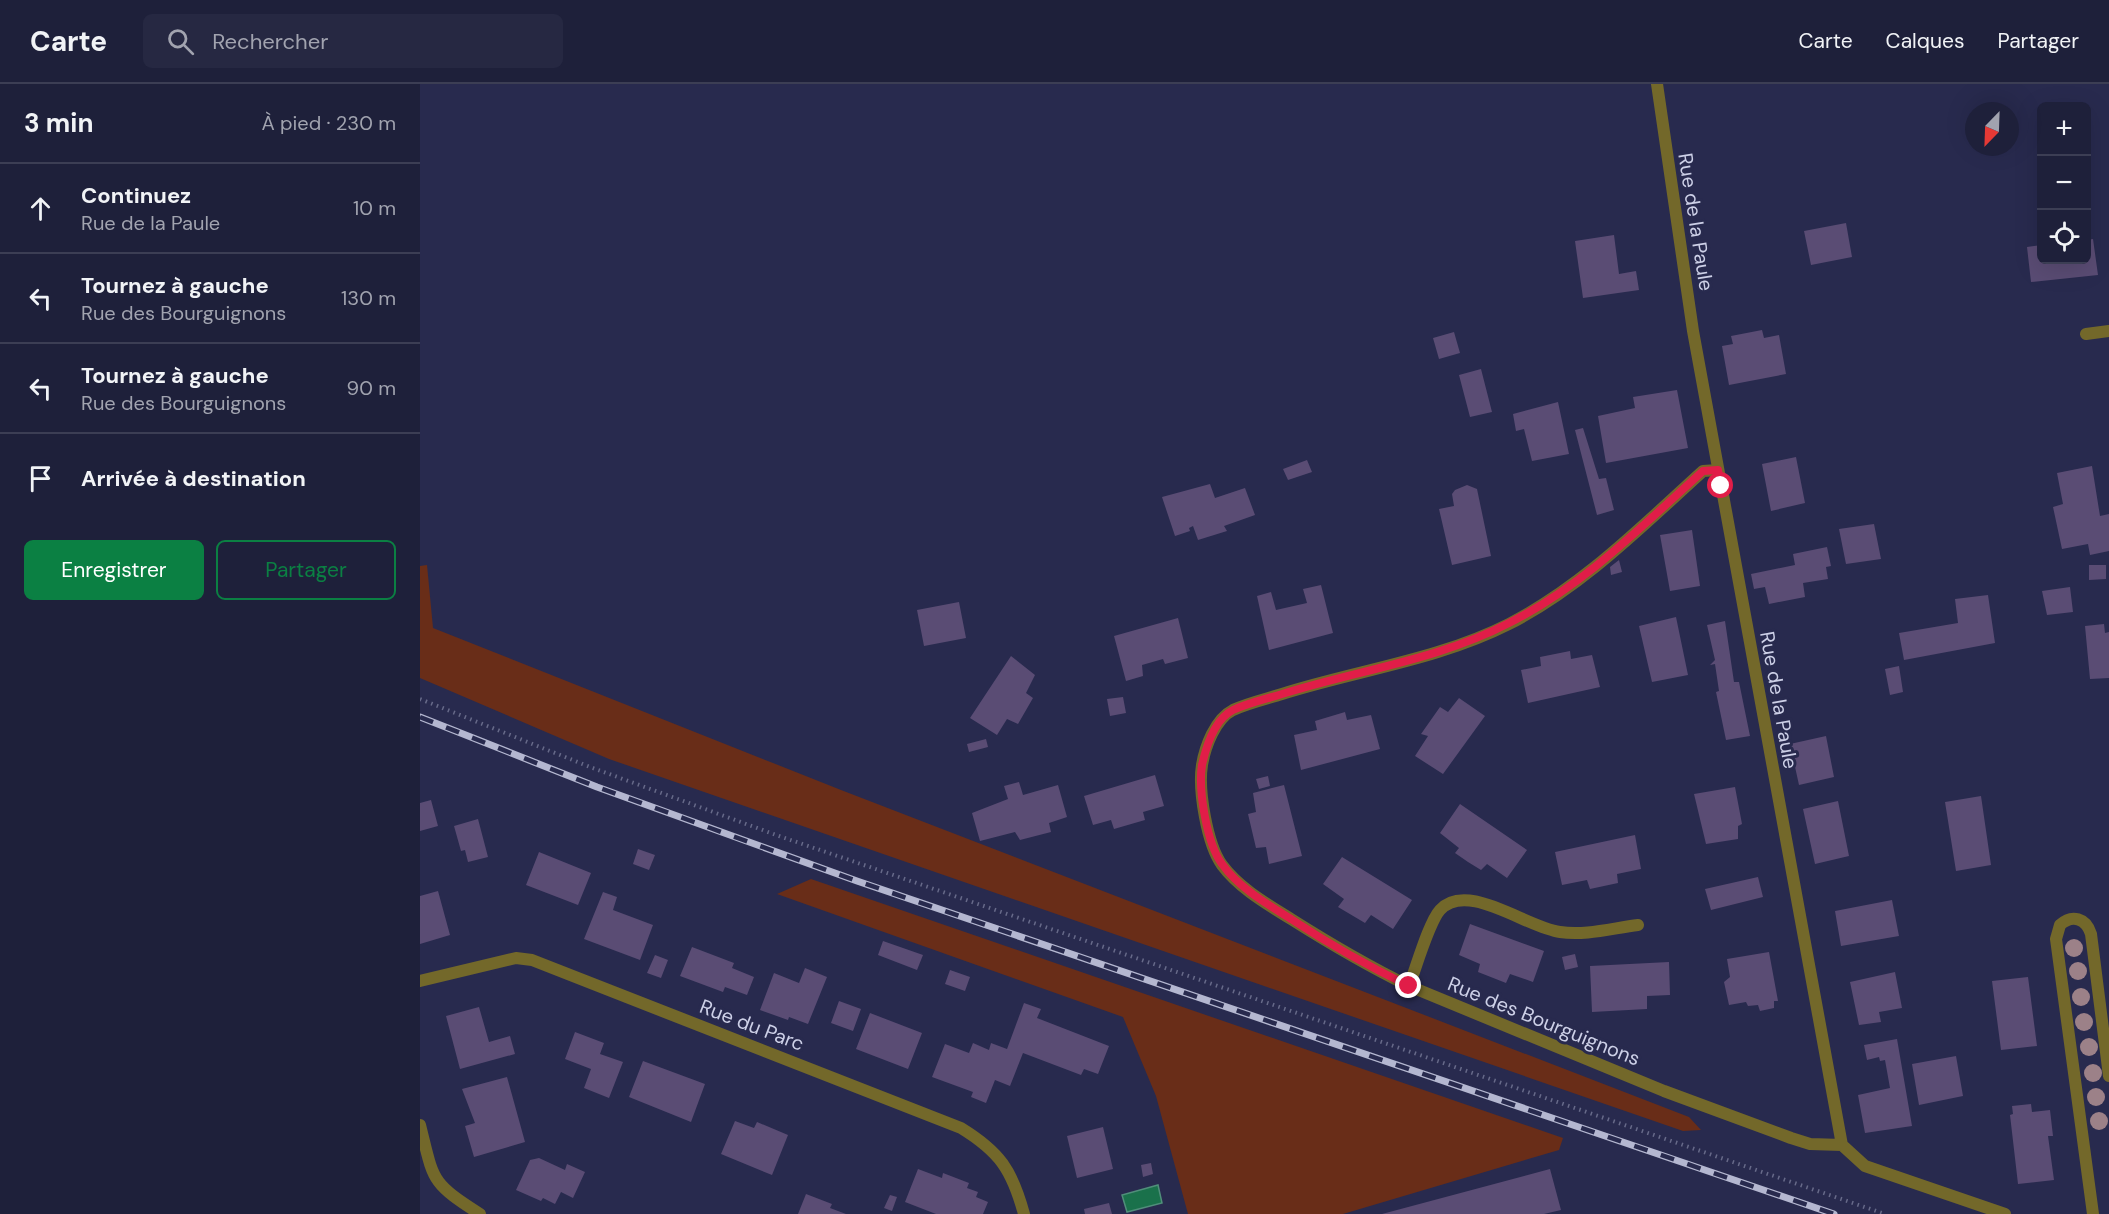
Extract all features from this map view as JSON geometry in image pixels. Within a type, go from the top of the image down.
[{"type":"street","name":"Rue de la Paule","points":[[1657,84],[1693,331],[1842,1145]]},
{"type":"street","points":[[2086,334],[2109,331]]},
{"type":"street","name":"Rue des Bourguignons","points":[[1718,470],[1703,471],[1576,581],[1545,604],[1507,624],[1424,657],[1309,686],[1231,710],[1218,724],[1205,753],[1202,799],[1213,845],[1221,863],[1235,880],[1258,898],[1324,940],[1409,986],[1664,1091],[1791,1138],[1810,1144],[1842,1145]]},
{"type":"street","points":[[1409,986],[1436,915],[1447,904],[1458,899],[1479,902],[1562,933],[1638,925]]},
{"type":"street","points":[[2093,1214],[2056,939],[2060,925],[2070,919],[2085,922],[2091,934],[2109,1076]]},
{"type":"street","name":"Rue du Parc","points":[[420,981],[516,958],[532,960],[961,1128],[1000,1158],[1016,1185],[1024,1214]]},
{"type":"street","points":[[420,1125],[426,1172],[446,1193],[480,1214]]},
{"type":"street","points":[[1842,1145],[1865,1166],[2005,1214]]},
{"type":"path","points":[[420,699],[590,767],[779,836],[1885,1214]]},
{"type":"shaded area","points":[[427,565],[433,628],[841,790],[1689,1117],[1701,1130],[1683,1131],[609,759],[420,678],[420,566]]},
{"type":"shaded area","points":[[811,879],[1563,1138],[1559,1150],[1343,1214],[1188,1214],[1156,1096],[1123,1017],[777,894]]},
{"type":"shaded area","points":[[1158,1185],[1162,1203],[1127,1212],[1122,1195]]},
{"type":"building","points":[[1846,223],[1852,257],[1811,265],[1804,231]]},
{"type":"building","points":[[1614,235],[1619,274],[1636,271],[1639,290],[1583,298],[1575,241]]},
{"type":"building","points":[[2091,239],[2093,239],[2098,275],[2031,282],[2027,247],[2037,246],[2037,264],[2091,264]]},
{"type":"building","points":[[1762,330],[1764,338],[1779,335],[1786,374],[1729,385],[1722,346],[1733,344],[1731,336]]},
{"type":"building","points":[[1454,332],[1460,353],[1439,359],[1433,338]]},
{"type":"building","points":[[1481,369],[1492,412],[1470,417],[1459,375]]},
{"type":"building","points":[[1677,390],[1688,448],[1606,463],[1598,416],[1635,408],[1633,397]]},
{"type":"building","points":[[1558,402],[1569,454],[1532,461],[1524,429],[1516,431],[1513,414]]},
{"type":"building","points":[[1583,428],[1599,479],[1606,478],[1614,510],[1597,515],[1575,430]]},
{"type":"building","points":[[1796,457],[1805,503],[1771,511],[1762,464]]},
{"type":"building","points":[[1307,460],[1312,472],[1288,480],[1283,469]]},
{"type":"building","points":[[2092,466],[2100,516],[2109,514],[2109,551],[2090,555],[2088,544],[2062,549],[2053,507],[2063,504],[2057,473]]},
{"type":"building","points":[[1210,484],[1215,498],[1245,488],[1255,515],[1224,526],[1227,531],[1198,540],[1193,526],[1189,528],[1190,531],[1175,536],[1162,497]]},
{"type":"building","points":[[1467,485],[1477,489],[1491,556],[1452,565],[1439,509],[1454,506],[1452,494],[1455,490]]},
{"type":"building","points":[[1874,524],[1881,559],[1846,564],[1839,529]]},
{"type":"building","points":[[1692,530],[1700,586],[1670,591],[1660,535]]},
{"type":"building","points":[[1827,547],[1831,566],[1826,567],[1828,579],[1803,583],[1805,597],[1769,604],[1765,587],[1754,589],[1751,574],[1795,565],[1793,554]]},
{"type":"building","points":[[1619,560],[1622,572],[1611,575],[1610,567]]},
{"type":"building","points":[[2089,565],[2106,565],[2106,579],[2089,580]]},
{"type":"building","points":[[1321,585],[1333,633],[1269,650],[1257,596],[1271,592],[1276,610],[1307,603],[1303,589]]},
{"type":"building","points":[[2070,587],[2073,612],[2047,615],[2042,591]]},
{"type":"building","points":[[1988,595],[1995,643],[1904,660],[1899,633],[1958,623],[1955,599]]},
{"type":"building","points":[[959,602],[966,638],[924,646],[917,610]]},
{"type":"building","points":[[1676,617],[1688,675],[1652,682],[1639,626]]},
{"type":"building","points":[[1178,618],[1188,658],[1165,664],[1163,659],[1142,665],[1143,676],[1126,681],[1114,636]]},
{"type":"building","points":[[1725,621],[1734,682],[1739,682],[1750,736],[1726,740],[1716,692],[1719,691],[1715,664],[1710,665],[1715,660],[1707,625]]},
{"type":"building","points":[[2104,624],[2105,633],[2109,632],[2109,678],[2090,679],[2085,626]]},
{"type":"building","points":[[1570,651],[1571,659],[1592,655],[1600,687],[1528,703],[1521,670],[1541,666],[1540,657]]},
{"type":"building","points":[[1011,656],[1035,675],[1026,693],[1033,698],[1018,724],[1007,719],[997,735],[970,718]]},
{"type":"building","points":[[1899,666],[1903,692],[1890,695],[1885,669]]},
{"type":"building","points":[[1123,697],[1126,713],[1110,716],[1107,699]]},
{"type":"building","points":[[1459,698],[1485,716],[1443,774],[1415,756],[1428,736],[1421,734],[1440,707],[1448,712]]},
{"type":"building","points":[[1345,712],[1347,720],[1371,715],[1380,749],[1301,770],[1294,735],[1317,730],[1315,721]]},
{"type":"building","points":[[1826,736],[1834,777],[1799,785],[1790,744]]},
{"type":"building","points":[[986,739],[988,747],[969,752],[967,744]]},
{"type":"building","points":[[1155,775],[1164,806],[1143,812],[1145,820],[1114,829],[1111,820],[1093,825],[1084,796]]},
{"type":"building","points":[[1268,776],[1270,786],[1259,789],[1256,779]]},
{"type":"building","points":[[1019,782],[1023,795],[1058,785],[1067,817],[1049,823],[1051,832],[1020,840],[1015,832],[980,841],[972,813],[1008,799],[1004,786]]},
{"type":"building","points":[[1284,785],[1302,856],[1269,864],[1266,847],[1256,848],[1248,814],[1256,812],[1253,793]]},
{"type":"building","points":[[1735,787],[1742,824],[1738,826],[1738,839],[1706,844],[1694,794]]},
{"type":"building","points":[[1981,796],[1991,865],[1956,871],[1945,802]]},
{"type":"building","points":[[431,800],[438,826],[420,831],[420,803]]},
{"type":"building","points":[[1838,801],[1849,856],[1815,864],[1803,809]]},
{"type":"building","points":[[1460,804],[1527,850],[1507,878],[1487,864],[1481,870],[1468,862],[1455,853],[1459,848],[1440,833]]},
{"type":"building","points":[[478,819],[488,857],[468,862],[465,850],[461,851],[454,826]]},
{"type":"building","points":[[1635,835],[1641,869],[1617,874],[1618,883],[1590,889],[1587,880],[1562,885],[1555,852]]},
{"type":"building","points":[[638,849],[655,855],[649,870],[633,864]]},
{"type":"building","points":[[539,852],[591,873],[578,905],[526,885]]},
{"type":"building","points":[[1342,857],[1412,900],[1393,929],[1371,915],[1365,923],[1338,907],[1344,899],[1323,884]]},
{"type":"building","points":[[1758,877],[1763,897],[1711,910],[1705,889]]},
{"type":"building","points":[[438,891],[450,935],[420,944],[420,896]]},
{"type":"building","points":[[603,892],[617,897],[613,910],[653,925],[640,960],[584,939]]},
{"type":"building","points":[[1892,900],[1899,936],[1841,946],[1835,911]]},
{"type":"building","points":[[1470,924],[1544,951],[1533,982],[1510,974],[1506,983],[1478,972],[1480,964],[1459,955]]},
{"type":"building","points":[[883,941],[923,955],[917,970],[878,955]]},
{"type":"building","points":[[692,947],[734,963],[732,968],[754,977],[747,995],[725,987],[723,992],[680,976]]},
{"type":"building","points":[[1769,952],[1778,1001],[1774,1001],[1774,1008],[1760,1011],[1758,1005],[1748,1006],[1746,1002],[1729,1005],[1724,982],[1730,977],[1727,959]]},
{"type":"building","points":[[1575,954],[1578,967],[1565,970],[1562,957]]},
{"type":"building","points":[[655,955],[668,960],[661,978],[647,973]]},
{"type":"building","points":[[1669,962],[1670,995],[1647,996],[1647,1009],[1592,1012],[1590,966]]},
{"type":"building","points":[[805,968],[827,977],[808,1024],[760,1010],[774,973],[799,983]]},
{"type":"building","points":[[950,970],[970,977],[965,991],[945,984]]},
{"type":"building","points":[[1895,972],[1902,1008],[1879,1012],[1881,1022],[1859,1025],[1850,982]]},
{"type":"building","points":[[2028,977],[2037,1046],[2001,1050],[1992,981]]},
{"type":"building","points":[[839,1001],[861,1009],[853,1031],[831,1023]]},
{"type":"building","points":[[1024,1003],[1041,1009],[1037,1018],[1109,1046],[1098,1074],[1084,1069],[1081,1075],[1023,1053],[1010,1086],[995,1080],[986,1103],[971,1097],[973,1092],[932,1077],[945,1044],[969,1053],[973,1043],[989,1050],[991,1043],[1007,1049]]},
{"type":"building","points":[[479,1007],[489,1042],[510,1036],[515,1054],[460,1069],[446,1016]]},
{"type":"building","points":[[870,1013],[922,1033],[908,1069],[856,1049]]},
{"type":"building","points":[[575,1032],[604,1043],[600,1054],[623,1062],[609,1098],[584,1088],[591,1069],[565,1059]]},
{"type":"building","points":[[1897,1039],[1912,1126],[1865,1133],[1858,1095],[1890,1088],[1885,1060],[1880,1061],[1879,1057],[1867,1060],[1864,1045]]},
{"type":"building","points":[[1956,1056],[1963,1096],[1919,1105],[1912,1064]]},
{"type":"building","points":[[643,1061],[705,1084],[691,1122],[629,1097]]},
{"type":"building","points":[[507,1077],[525,1142],[474,1157],[465,1126],[475,1123],[462,1089]]},
{"type":"building","points":[[2031,1104],[2032,1112],[2050,1110],[2053,1136],[2048,1136],[2054,1180],[2018,1184],[2010,1115],[2013,1114],[2012,1106]]},
{"type":"building","points":[[735,1121],[754,1128],[757,1122],[788,1135],[772,1175],[721,1154]]},
{"type":"building","points":[[1103,1127],[1113,1169],[1077,1178],[1067,1136]]},
{"type":"building","points":[[539,1158],[565,1170],[567,1164],[585,1172],[573,1198],[561,1192],[555,1204],[543,1198],[541,1201],[516,1190],[530,1160]]},
{"type":"building","points":[[1151,1163],[1153,1174],[1143,1177],[1141,1165]]},
{"type":"building","points":[[918,1169],[942,1178],[943,1173],[969,1183],[967,1188],[978,1192],[976,1197],[988,1202],[983,1214],[936,1214],[905,1202]]},
{"type":"building","points":[[1550,1169],[1561,1210],[1544,1214],[1382,1214]]},
{"type":"building","points":[[806,1194],[832,1204],[830,1208],[846,1214],[798,1214]]},
{"type":"building","points":[[890,1195],[897,1197],[892,1211],[884,1208]]},
{"type":"building","points":[[1109,1203],[1112,1214],[1085,1214],[1084,1209]]},
{"type":"railway","points":[[420,717],[597,787],[857,881],[1834,1214]]},
{"type":"route","points":[[1409,986],[1324,940],[1258,898],[1235,880],[1221,863],[1213,845],[1202,799],[1202,769],[1205,753],[1218,724],[1231,710],[1309,686],[1424,657],[1507,624],[1545,604],[1612,553],[1703,471],[1718,470],[1721,486]]}]
